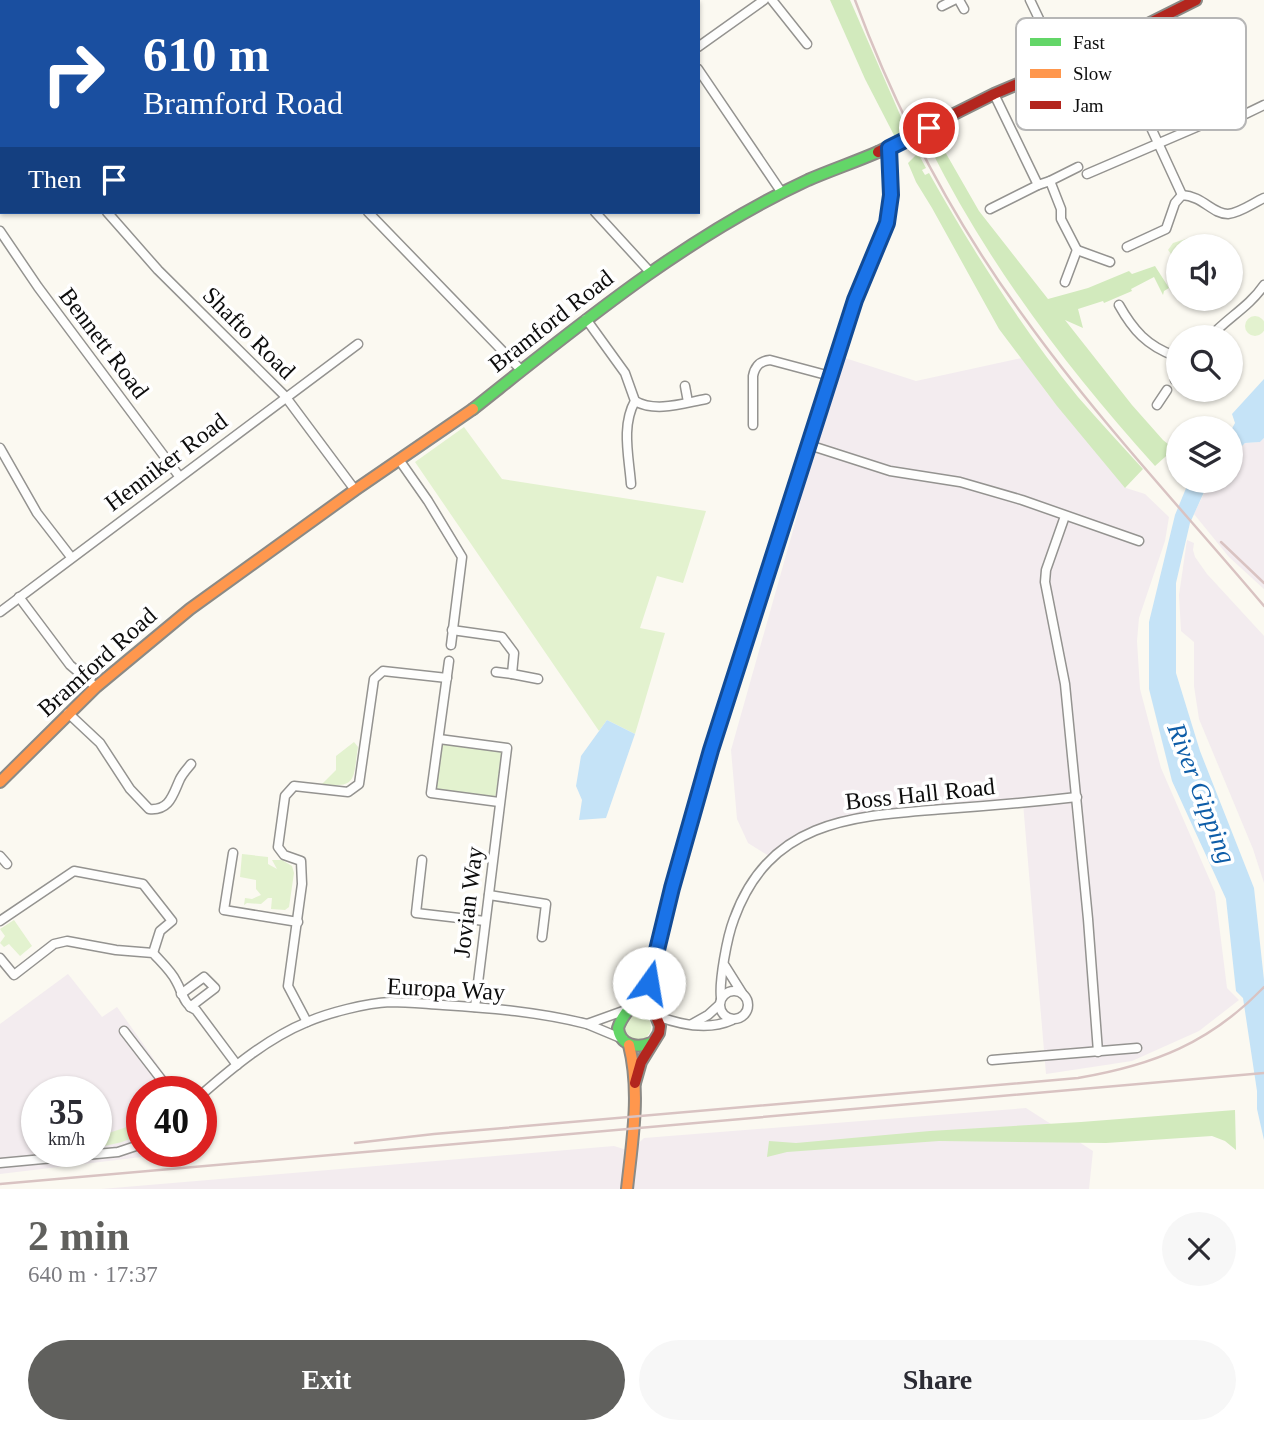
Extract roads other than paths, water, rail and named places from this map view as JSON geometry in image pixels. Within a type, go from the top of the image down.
[{"type":"main road","name":"Bramford Road","points":[[1161,18],[1196,0]]},
{"type":"main road","name":"Bramford Road","points":[[0,782],[96,687],[190,609],[355,490],[462,418],[586,318],[650,272],[782,193],[889,148],[1016,84]]},
{"type":"main road","points":[[627,1189],[635,1083],[634,1061],[618,1025],[649,983],[672,888],[711,750],[855,300],[887,223],[891,195],[889,148]]},
{"type":"main road","points":[[635,1083],[641,1062],[660,1026],[649,983]]},
{"type":"main road","points":[[629,1009],[643,1006],[655,1014]]},
{"type":"main road","points":[[626,1042],[636,1047],[654,1040]]},
{"type":"street","points":[[700,46],[764,0]]},
{"type":"street","points":[[772,0],[807,44]]},
{"type":"street","points":[[942,6],[956,0],[964,9]]},
{"type":"street","points":[[1030,0],[1039,18]]},
{"type":"street","points":[[700,72],[782,193]]},
{"type":"street","points":[[994,94],[1038,185]]},
{"type":"street","points":[[1246,114],[1264,105]]},
{"type":"street","points":[[1152,130],[1182,195]]},
{"type":"street","points":[[1087,174],[1188,130]]},
{"type":"street","points":[[990,209],[1078,167]]},
{"type":"street","points":[[1050,181],[1061,209],[1061,219],[1077,250],[1110,262]]},
{"type":"street","points":[[1182,195],[1200,199],[1218,212],[1227,214],[1237,212],[1264,198]]},
{"type":"street","points":[[1127,247],[1166,229],[1175,203],[1182,195]]},
{"type":"street","name":"Shafto Road","points":[[109,214],[149,261],[285,397],[355,490]]},
{"type":"street","points":[[370,214],[521,370]]},
{"type":"street","points":[[596,214],[650,272]]},
{"type":"street","name":"Bennett Road","points":[[0,233],[179,477]]},
{"type":"street","points":[[1065,282],[1077,250]]},
{"type":"street","points":[[1222,325],[1254,300],[1264,285]]},
{"type":"street","points":[[1119,305],[1138,333],[1157,350],[1166,353]]},
{"type":"street","points":[[586,318],[625,373],[635,401],[627,427],[631,484]]},
{"type":"street","name":"Henniker Road","points":[[0,612],[358,344]]},
{"type":"street","points":[[753,425],[753,376],[760,363],[773,361],[830,376]]},
{"type":"street","points":[[685,386],[688,402]]},
{"type":"street","points":[[1157,405],[1166,392]]},
{"type":"street","points":[[635,401],[655,407],[706,399]]},
{"type":"street","points":[[809,445],[890,471],[960,482],[1022,500],[1139,541]]},
{"type":"street","points":[[0,447],[37,513],[71,557]]},
{"type":"street","points":[[400,461],[435,511],[462,557],[451,645]]},
{"type":"street","points":[[1065,516],[1046,570],[1045,582],[1065,684],[1098,1052]]},
{"type":"street","points":[[19,597],[71,665],[96,687]]},
{"type":"street","points":[[452,630],[502,637],[514,653],[512,674]]},
{"type":"street","points":[[449,661],[431,793],[499,802]]},
{"type":"street","points":[[307,1021],[288,986],[302,884],[301,861],[284,855],[278,847],[285,796],[294,786],[348,792],[359,784],[374,679],[383,671],[447,678]]},
{"type":"street","points":[[496,672],[538,679]]},
{"type":"street","points":[[68,713],[100,743],[130,789],[149,809],[157,810],[173,800],[181,777],[191,764]]},
{"type":"street","name":"Jovian Way","points":[[439,739],[507,748],[475,1007]]},
{"type":"street","name":"Boss Hall Road","points":[[720,1001],[729,932],[739,904],[757,876],[800,837],[821,827],[883,814],[1077,797]]},
{"type":"street","points":[[233,853],[224,910],[298,922]]},
{"type":"street","points":[[0,856],[7,864]]},
{"type":"street","points":[[422,860],[416,913],[485,921]]},
{"type":"street","points":[[0,921],[74,871],[143,884],[172,921],[160,932],[153,953]]},
{"type":"street","points":[[489,895],[546,904],[542,937]]},
{"type":"street","points":[[0,958],[14,975],[54,944],[67,941],[116,950],[153,953],[177,982],[181,995],[190,1007],[196,1010],[237,1065]]},
{"type":"street","points":[[655,1014],[679,1024],[711,1026],[741,1018],[747,1010],[747,1000],[724,966]]},
{"type":"street","points":[[181,995],[204,977],[215,988],[190,1007]]},
{"type":"street","points":[[692,1024],[708,1015],[728,992],[742,993]]},
{"type":"street","points":[[720,1001],[723,1015],[732,1020]]},
{"type":"street","name":"Europa Way","points":[[217,1082],[274,1040],[307,1021],[389,1002],[516,1011],[587,1024],[626,1042]]},
{"type":"street","points":[[587,1024],[629,1009]]},
{"type":"street","points":[[654,1040],[679,1024]]},
{"type":"street","points":[[124,1031],[159,1076]]},
{"type":"street","points":[[992,1060],[1137,1048]]},
{"type":"street","points":[[0,1163],[126,1149]]},
{"type":"water","points":[[1264,379],[1264,438],[1260,442],[1243,445],[1243,416],[1232,414]]},
{"type":"water","name":"River Gipping","points":[[1184,493],[1204,493],[1190,523],[1176,583],[1176,673],[1200,751],[1254,888],[1264,980],[1264,1140],[1257,1109],[1257,1091],[1243,998],[1236,991],[1226,899],[1172,781],[1149,689],[1149,622],[1175,515]]},
{"type":"water","points":[[607,720],[635,734],[606,818],[579,820],[582,800],[576,786],[581,756]]},
{"type":"railway","points":[[855,0],[908,124],[950,204],[998,280],[1081,392],[1264,606]]},
{"type":"railway","points":[[1221,542],[1264,583]]},
{"type":"railway","points":[[355,1143],[1078,1078],[1132,1066],[1179,1049],[1223,1023],[1264,987]]},
{"type":"railway","points":[[0,1184],[1264,1073]]}]
